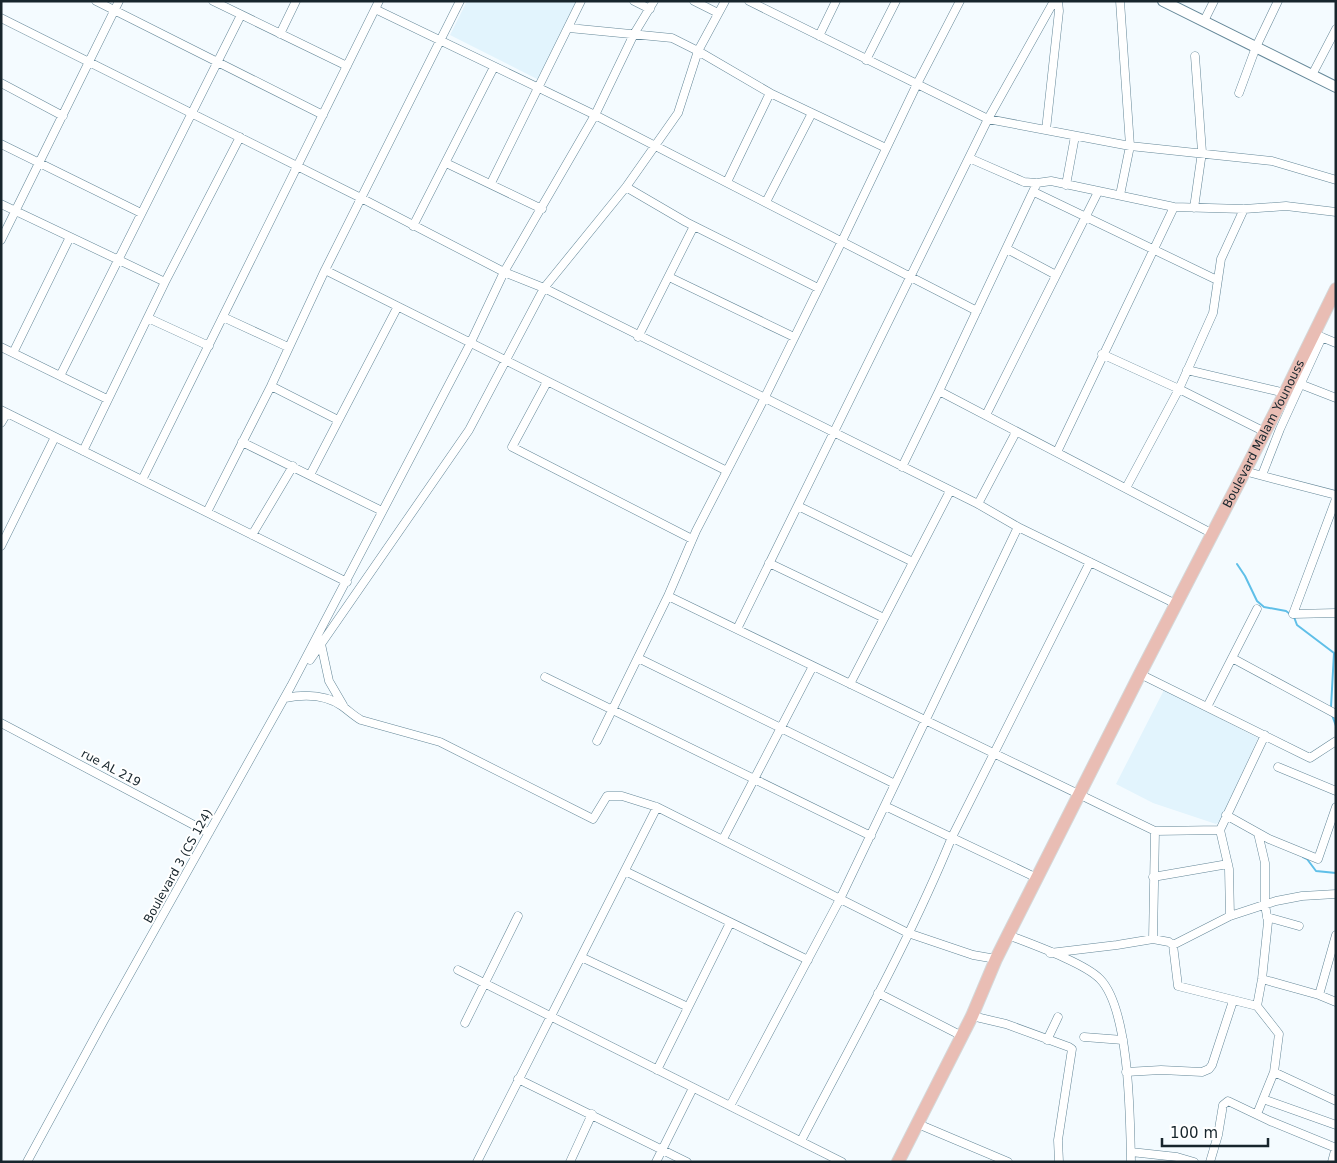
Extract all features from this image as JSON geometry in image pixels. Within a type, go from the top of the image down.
[{"type":"main road","name":"Boulevard Malam Younouss","points":[[898,1162],[972,1016],[996,959],[1140,674],[1214,534],[1244,471],[1285,393],[1318,336],[1336,290]]},
{"type":"street","points":[[96,1],[323,115]]},
{"type":"street","points":[[1,240],[120,1]]},
{"type":"street","points":[[213,1],[347,66]]},
{"type":"street","points":[[280,34],[296,1]]},
{"type":"street","points":[[142,480],[379,1]]},
{"type":"street","points":[[207,512],[271,386],[325,270],[460,1]]},
{"type":"street","points":[[491,184],[582,1]]},
{"type":"street","points":[[634,1],[652,5]]},
{"type":"street","points":[[694,1],[718,13]]},
{"type":"street","points":[[291,686],[469,430],[544,288],[626,187],[678,114],[698,50],[725,1]]},
{"type":"street","points":[[749,1],[988,119],[1130,146],[1202,152],[1272,161],[1336,180]]},
{"type":"street","points":[[819,36],[836,1]]},
{"type":"street","points":[[866,60],[896,1]]},
{"type":"street","points":[[597,741],[668,596],[692,539],[764,399],[917,84],[960,1]]},
{"type":"street","points":[[737,629],[988,119],[1054,1]]},
{"type":"street","points":[[1046,130],[1059,11],[1058,1]]},
{"type":"street","points":[[1120,1],[1130,146],[1120,195]]},
{"type":"street","points":[[1163,1],[1336,87]]},
{"type":"street","points":[[1204,21],[1214,1]]},
{"type":"street","points":[[1239,93],[1256,47],[1278,1]]},
{"type":"street","name":"Boulevard 3 (CS 124)","points":[[27,1162],[108,1013],[285,698],[470,344],[504,272],[595,115],[634,34],[652,5]]},
{"type":"street","points":[[375,9],[595,115],[977,311]]},
{"type":"street","points":[[60,376],[241,15]]},
{"type":"street","points":[[1,18],[361,198],[504,272],[544,288],[638,337],[978,504],[1018,527],[1176,604]]},
{"type":"street","points":[[569,28],[672,38],[698,50],[770,93],[886,148]]},
{"type":"street","points":[[1312,75],[1336,29]]},
{"type":"street","points":[[1194,208],[1202,152],[1195,56]]},
{"type":"street","points":[[414,226],[494,67]]},
{"type":"street","points":[[1,83],[63,116]]},
{"type":"street","points":[[726,182],[770,93]]},
{"type":"street","points":[[766,202],[812,112]]},
{"type":"street","points":[[1066,185],[1075,136]]},
{"type":"street","points":[[83,451],[165,282],[240,137]]},
{"type":"street","points":[[1,144],[141,213]]},
{"type":"street","points":[[969,158],[1024,182],[1051,181],[1174,207],[1244,209],[1286,206],[1336,212]]},
{"type":"street","points":[[446,163],[542,209]]},
{"type":"street","points":[[902,467],[1037,183]]},
{"type":"street","points":[[626,187],[694,226],[818,288]]},
{"type":"street","points":[[1034,192],[1218,280]]},
{"type":"street","points":[[986,415],[1098,192]]},
{"type":"street","points":[[1,204],[165,282]]},
{"type":"street","points":[[1057,452],[1102,354],[1174,207]]},
{"type":"street","points":[[1126,488],[1179,389],[1213,312],[1221,259],[1244,209]]},
{"type":"street","points":[[638,337],[694,226]]},
{"type":"street","points":[[13,353],[70,237]]},
{"type":"street","points":[[1007,249],[1056,275]]},
{"type":"street","points":[[325,270],[397,308],[727,471]]},
{"type":"street","points":[[668,277],[794,337]]},
{"type":"street","points":[[310,475],[397,308]]},
{"type":"street","points":[[148,318],[209,346]]},
{"type":"street","points":[[223,318],[288,347]]},
{"type":"street","points":[[1262,475],[1318,336],[1336,343]]},
{"type":"street","points":[[1,347],[107,399]]},
{"type":"street","points":[[1102,354],[1179,389],[1265,432]]},
{"type":"street","points":[[1187,370],[1285,393]]},
{"type":"street","points":[[547,382],[512,447],[692,539]]},
{"type":"street","points":[[1300,384],[1336,398]]},
{"type":"street","points":[[271,386],[338,420]]},
{"type":"street","points":[[939,391],[1214,534]]},
{"type":"street","points":[[1,423],[4,411],[347,582]]},
{"type":"street","points":[[978,504],[1016,432]]},
{"type":"street","points":[[1,546],[55,437]]},
{"type":"street","points":[[242,442],[382,511]]},
{"type":"street","points":[[252,534],[293,466]]},
{"type":"street","points":[[1244,471],[1336,495]]},
{"type":"street","points":[[850,684],[950,491]]},
{"type":"street","points":[[1336,499],[1293,614],[1336,613]]},
{"type":"street","points":[[798,506],[913,562]]},
{"type":"street","points":[[730,1106],[840,899],[1018,527]]},
{"type":"street","points":[[801,1141],[908,933],[952,837],[1090,562]]},
{"type":"street","points":[[769,563],[884,618]]},
{"type":"street","points":[[668,596],[1155,831],[1220,830]]},
{"type":"street","points":[[1207,706],[1257,609]]},
{"type":"street","points":[[320,632],[329,681],[347,710],[362,720],[440,742],[593,819],[607,796],[622,796],[657,807],[908,933],[973,955],[996,959]]},
{"type":"street","points":[[638,658],[895,784]]},
{"type":"street","points":[[1232,658],[1336,714]]},
{"type":"street","points":[[723,839],[756,779],[813,666]]},
{"type":"street","points":[[1140,674],[1310,758],[1336,741]]},
{"type":"street","points":[[545,677],[871,836]]},
{"type":"street","points":[[285,698],[299,695],[314,695],[328,698],[347,710]]},
{"type":"street","name":"rue AL 219","points":[[2,724],[209,833]]},
{"type":"street","points":[[1230,916],[1229,869],[1220,830],[1265,735]]},
{"type":"street","points":[[1278,767],[1336,791]]},
{"type":"street","points":[[885,806],[1037,878]]},
{"type":"street","points":[[477,1162],[657,807]]},
{"type":"street","points":[[1226,815],[1258,833],[1318,859],[1336,807]]},
{"type":"street","points":[[1153,939],[1155,831]]},
{"type":"street","points":[[1257,1006],[1262,979],[1267,917],[1265,905],[1265,863],[1258,833]]},
{"type":"street","points":[[1153,877],[1228,864]]},
{"type":"street","points":[[625,871],[808,960]]},
{"type":"street","points":[[1173,945],[1230,916],[1276,901],[1336,894]]},
{"type":"street","points":[[465,1023],[518,916]]},
{"type":"street","points":[[1267,917],[1299,926]]},
{"type":"street","points":[[657,1070],[730,922]]},
{"type":"street","points":[[1008,935],[1080,966],[1100,979],[1106,987],[1112,1000],[1123,1040],[1129,1096],[1131,1162]]},
{"type":"street","points":[[1319,995],[1336,935]]},
{"type":"street","points":[[1050,953],[1153,939],[1169,942],[1173,945]]},
{"type":"street","points":[[1173,945],[1178,986],[1257,1006],[1279,1034],[1274,1072],[1257,1114]]},
{"type":"street","points":[[581,957],[688,1007]]},
{"type":"street","points":[[458,970],[842,1162]]},
{"type":"street","points":[[1262,979],[1319,995],[1336,1002]]},
{"type":"street","points":[[878,993],[962,1036]]},
{"type":"street","points":[[1126,1072],[1161,1070],[1202,1072],[1209,1069],[1233,1001]]},
{"type":"street","points":[[972,1016],[1006,1024],[1069,1047],[1072,1050],[1058,1140],[1059,1162]]},
{"type":"street","points":[[1047,1040],[1058,1017]]},
{"type":"street","points":[[1084,1037],[1123,1040]]},
{"type":"street","points":[[1274,1072],[1336,1101]]},
{"type":"street","points":[[518,1079],[687,1162]]},
{"type":"street","points":[[656,1162],[693,1088]]},
{"type":"street","points":[[1263,1099],[1336,1125]]},
{"type":"street","points":[[1210,1162],[1224,1103],[1228,1102],[1336,1147],[1332,1162]]},
{"type":"street","points":[[570,1162],[592,1114]]},
{"type":"street","points":[[918,1124],[1008,1162]]},
{"type":"street","points":[[1131,1152],[1177,1157],[1194,1162]]},
{"type":"shaded area","points":[[467,1],[579,1],[539,80],[450,35]]},
{"type":"shaded area","points":[[1164,690],[1258,738],[1220,821],[1216,824],[1153,803],[1116,784]]},
{"type":"waterway","points":[[1237,564],[1257,601],[1264,607],[1286,611],[1294,617],[1297,625],[1334,653],[1331,707]]},
{"type":"waterway","points":[[1332,715],[1336,726]]},
{"type":"waterway","points":[[1303,857],[1307,859],[1316,871],[1336,873]]}]
